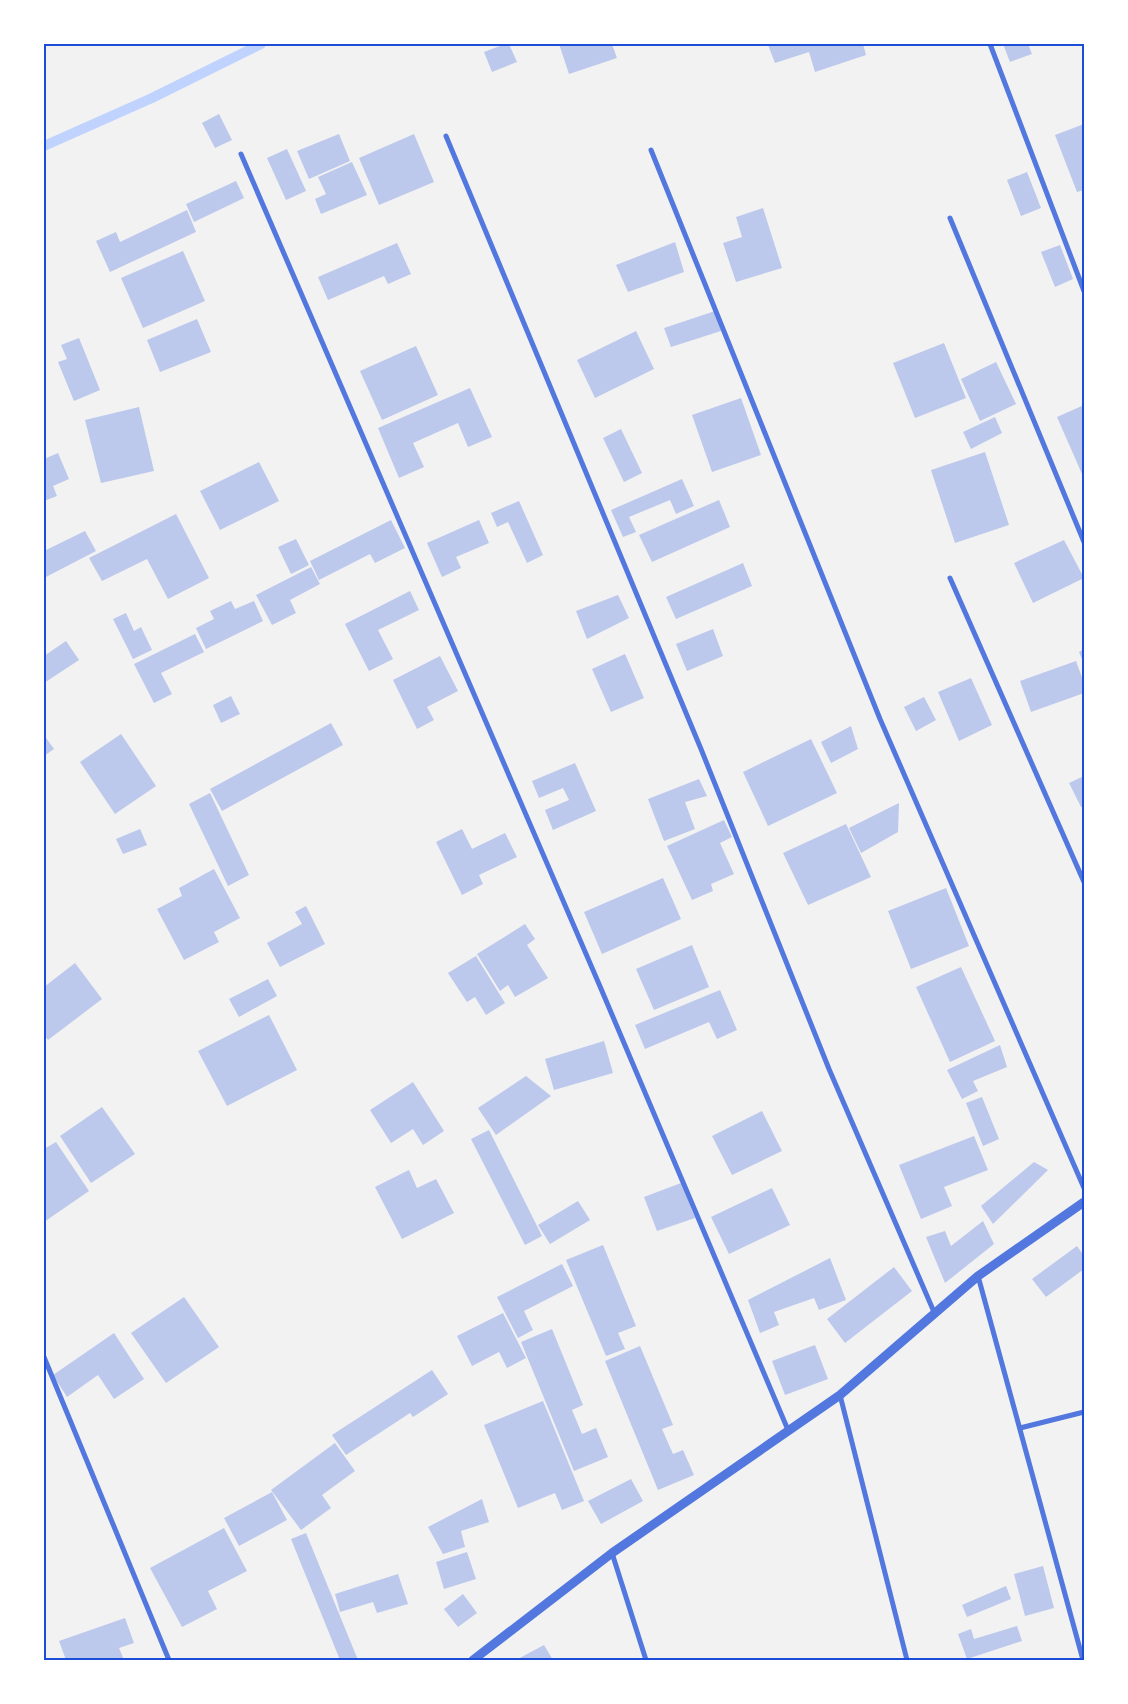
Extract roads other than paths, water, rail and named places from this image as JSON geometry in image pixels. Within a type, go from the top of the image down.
[{"type":"street","points":[[990,44],[1084,291]]},
{"type":"street","points":[[446,136],[701,749],[829,1068],[934,1312]]},
{"type":"street","points":[[651,150],[880,719],[1084,1188]]},
{"type":"street","points":[[242,154],[599,984],[788,1430]]},
{"type":"street","points":[[950,218],[1084,542]]},
{"type":"street","points":[[950,578],[1084,882]]},
{"type":"street","points":[[473,1660],[612,1553],[840,1396],[934,1312],[978,1276],[1084,1202]]},
{"type":"street","points":[[978,1276],[1083,1660]]},
{"type":"street","points":[[44,1357],[169,1660]]},
{"type":"street","points":[[840,1396],[907,1660]]},
{"type":"street","points":[[1020,1428],[1084,1412]]},
{"type":"street","points":[[612,1553],[646,1660]]},
{"type":"waterway","points":[[44,146],[152,98],[261,44]]}]
